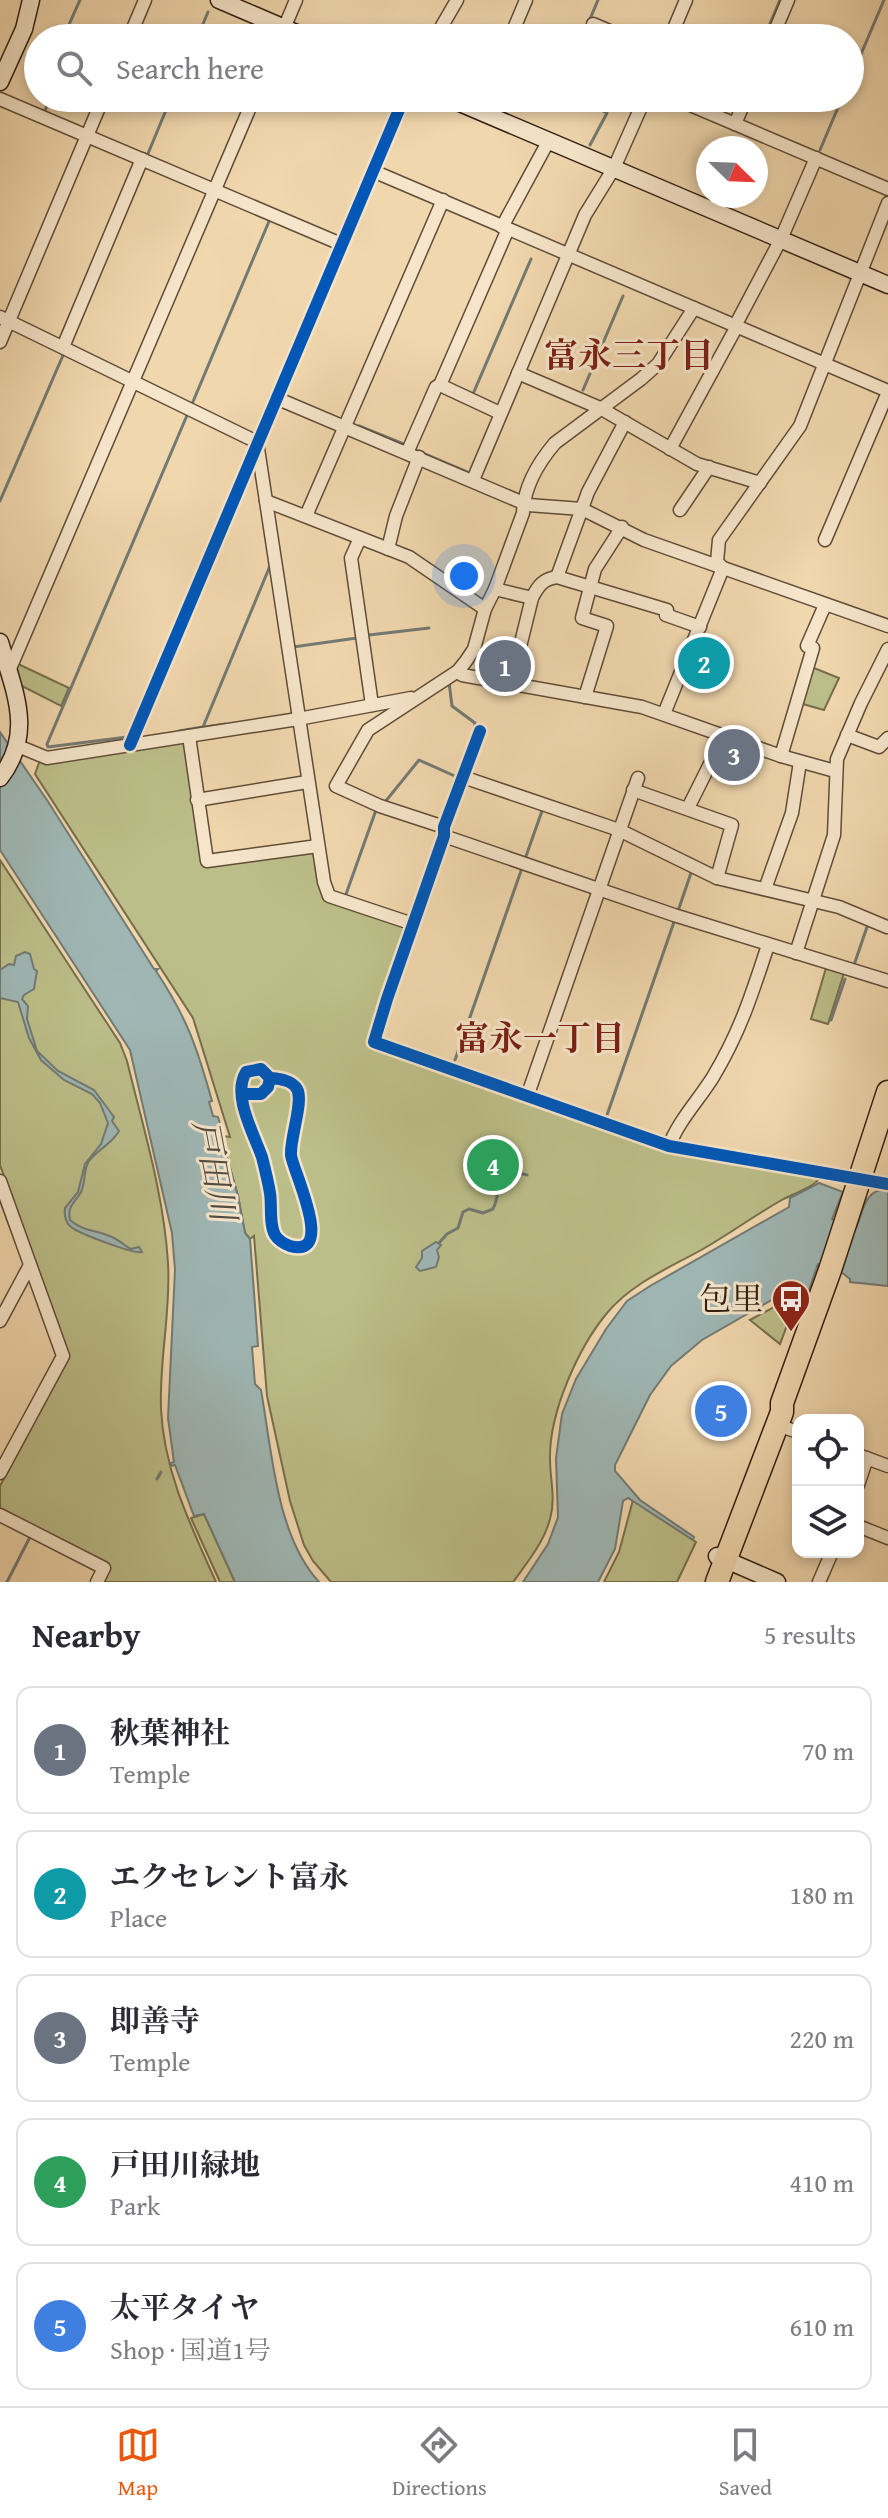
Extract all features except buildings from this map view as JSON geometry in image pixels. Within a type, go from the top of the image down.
[{"type":"highway","points":[[715,1574],[782,1412],[782,1403],[830,1270],[888,1092]]},
{"type":"highway","points":[[715,1574],[743,1490],[776,1410],[782,1403]]},
{"type":"highway","points":[[715,1574],[738,1495],[743,1490]]},
{"type":"main road","points":[[25,24],[31,0]]},
{"type":"main road","points":[[219,0],[265,24]]},
{"type":"main road","points":[[0,82],[24,29]]},
{"type":"main road","points":[[497,112],[549,140],[888,285]]},
{"type":"main road","points":[[0,642],[20,715],[18,746],[0,778]]},
{"type":"main road","points":[[715,1574],[777,1582]]},
{"type":"street","points":[[135,24],[145,0]]},
{"type":"street","points":[[286,24],[296,0]]},
{"type":"street","points":[[443,24],[457,0]]},
{"type":"street","points":[[516,24],[526,0]]},
{"type":"street","points":[[676,24],[686,0]]},
{"type":"street","points":[[778,24],[788,0]]},
{"type":"street","points":[[0,99],[24,109]]},
{"type":"street","points":[[31,112],[341,244]]},
{"type":"street","points":[[0,342],[4,320],[97,112]]},
{"type":"street","points":[[9,671],[248,112]]},
{"type":"street","points":[[130,745],[398,112]]},
{"type":"street","points":[[473,480],[585,215],[614,168],[639,112]]},
{"type":"street","points":[[707,112],[888,189]]},
{"type":"street","points":[[735,124],[740,112]]},
{"type":"street","points":[[388,549],[413,455],[436,387],[440,385],[505,228],[549,140]]},
{"type":"street","points":[[670,449],[781,239],[816,158]]},
{"type":"street","points":[[63,347],[142,159]]},
{"type":"street","points":[[373,171],[888,392],[825,540]]},
{"type":"street","points":[[306,516],[443,200]]},
{"type":"street","points":[[723,568],[717,562],[719,540],[800,426],[888,203]]},
{"type":"street","points":[[694,308],[658,364],[555,443],[544,456],[534,471],[523,502],[523,513],[485,609],[474,649],[458,671],[368,730],[336,786],[380,806],[600,890],[888,981]]},
{"type":"street","points":[[4,320],[257,442]]},
{"type":"street","points":[[518,373],[600,408],[670,449],[709,467],[760,483]]},
{"type":"street","points":[[440,385],[500,413]]},
{"type":"street","points":[[276,398],[528,505],[582,509],[644,540],[888,626]]},
{"type":"street","points":[[557,577],[602,462],[625,422]]},
{"type":"street","points":[[257,442],[324,882],[329,896],[413,924]]},
{"type":"street","points":[[680,510],[709,467]]},
{"type":"street","points":[[266,501],[409,557],[485,609]]},
{"type":"street","points":[[585,697],[607,626],[582,618],[595,569],[622,527]]},
{"type":"street","points":[[360,538],[351,558],[372,705]]},
{"type":"street","points":[[664,714],[723,568]]},
{"type":"street","points":[[511,683],[532,598],[543,581],[557,577],[590,586],[667,610],[666,615],[700,627]]},
{"type":"street","points":[[495,589],[532,598]]},
{"type":"street","points":[[781,756],[813,648],[807,646],[825,605]]},
{"type":"street","points":[[796,953],[834,835],[835,771],[847,735],[888,649]]},
{"type":"street","points":[[458,671],[462,675],[642,707],[781,756],[835,771]]},
{"type":"street","points":[[18,746],[47,758],[298,719],[418,696]]},
{"type":"street","points":[[480,731],[374,1042],[669,1146],[888,1184]]},
{"type":"street","points":[[688,808],[712,760],[718,735]]},
{"type":"street","points":[[847,735],[879,747],[888,738]]},
{"type":"street","points":[[189,736],[207,861],[318,846]]},
{"type":"street","points":[[765,889],[792,813],[800,762]]},
{"type":"street","points":[[463,777],[619,830],[717,878],[839,907],[887,927]]},
{"type":"street","points":[[197,800],[307,782]]},
{"type":"street","points":[[528,1094],[635,784],[732,825],[717,878]]},
{"type":"street","points":[[669,1146],[676,1129],[711,1080],[736,1036],[768,945]]},
{"type":"street","points":[[0,1181],[63,1356],[0,1473]]},
{"type":"street","points":[[0,1321],[30,1265]]},
{"type":"street","points":[[783,1427],[792,1430]]},
{"type":"street","points":[[864,1477],[876,1460]]},
{"type":"street","points":[[0,1515],[104,1568],[97,1582]]},
{"type":"street","points":[[864,1528],[888,1538]]},
{"type":"street","points":[[819,1582],[829,1558]]},
{"type":"green space","points":[[16,663],[69,688],[61,706],[18,684],[13,672]]},
{"type":"green space","points":[[809,666],[839,678],[824,710],[799,703]]},
{"type":"green space","points":[[178,740],[185,744],[203,865],[317,849],[323,897],[410,927],[369,1045],[674,1153],[822,1176],[808,1188],[780,1201],[639,1285],[617,1302],[596,1327],[567,1382],[554,1422],[550,1459],[553,1496],[550,1519],[539,1544],[513,1582],[331,1582],[304,1545],[290,1501],[267,1396],[254,1236],[250,1239],[245,1233],[222,1140],[224,1136],[230,1137],[193,1018],[35,774],[40,760]]},
{"type":"green space","points":[[0,860],[120,1043],[127,1061],[152,1161],[166,1238],[168,1300],[161,1391],[163,1432],[180,1498],[216,1582],[101,1582],[109,1567],[0,1510],[0,1486],[68,1357],[0,1165]]},
{"type":"green space","points":[[826,968],[844,973],[828,1024],[811,1019]]},
{"type":"green space","points":[[787,1300],[795,1304],[780,1344],[750,1320]]},
{"type":"green space","points":[[633,1500],[696,1542],[677,1582],[604,1582],[619,1552]]},
{"type":"green space","points":[[204,1514],[235,1582],[220,1582],[191,1518]]},
{"type":"water","name":"戸田川","points":[[0,732],[154,969],[158,969],[156,971],[176,1004],[196,1049],[212,1101],[209,1102],[213,1116],[218,1117],[224,1136],[222,1140],[245,1233],[250,1239],[258,1346],[252,1347],[255,1384],[261,1390],[278,1491],[293,1541],[319,1582],[235,1582],[204,1514],[194,1516],[175,1465],[171,1466],[174,1462],[168,1418],[175,1270],[172,1233],[130,1050],[0,850]]},
{"type":"water","points":[[25,952],[30,954],[37,971],[34,989],[22,999],[28,1006],[27,1019],[37,1051],[58,1071],[94,1090],[114,1117],[112,1121],[119,1131],[89,1161],[83,1188],[71,1207],[70,1220],[80,1227],[114,1238],[131,1249],[139,1247],[142,1252],[128,1250],[93,1238],[70,1226],[66,1220],[65,1208],[78,1192],[85,1164],[101,1144],[108,1123],[100,1103],[92,1094],[64,1080],[41,1060],[29,1038],[18,1002],[0,998],[0,970],[9,964],[14,965],[16,956]]},
{"type":"water","points":[[819,1183],[843,1192],[832,1219],[856,1228],[869,1197],[888,1189],[888,1286],[850,1282],[841,1272],[818,1264],[809,1290],[775,1298],[702,1340],[671,1366],[650,1395],[615,1465],[615,1471],[640,1500],[694,1537],[693,1540],[628,1498],[623,1501],[615,1549],[598,1582],[523,1582],[548,1544],[558,1517],[556,1458],[562,1414],[576,1379],[606,1329],[627,1301],[789,1207],[790,1198]]},
{"type":"water","points":[[436,1242],[441,1245],[437,1250],[439,1257],[436,1267],[420,1271],[416,1267],[422,1258],[422,1251]]},
{"type":"waterway","points":[[69,24],[80,0]]},
{"type":"waterway","points":[[588,24],[598,0]]},
{"type":"waterway","points":[[770,24],[780,0]]},
{"type":"waterway","points":[[864,47],[884,0]]},
{"type":"waterway","points":[[203,24],[208,12]]},
{"type":"waterway","points":[[147,156],[165,112]]},
{"type":"waterway","points":[[590,145],[605,112]]},
{"type":"waterway","points":[[820,150],[836,112]]},
{"type":"waterway","points":[[192,404],[270,219]]},
{"type":"waterway","points":[[473,394],[531,259]]},
{"type":"waterway","points":[[583,390],[623,296]]},
{"type":"waterway","points":[[0,501],[64,353]]},
{"type":"waterway","points":[[127,737],[48,747],[47,744],[188,413]]},
{"type":"waterway","points":[[359,426],[406,445]]},
{"type":"waterway","points":[[413,449],[467,472]]},
{"type":"waterway","points":[[179,731],[203,727],[270,566]]},
{"type":"waterway","points":[[369,635],[429,628]]},
{"type":"waterway","points":[[293,647],[357,638]]},
{"type":"waterway","points":[[449,682],[452,706],[475,723],[474,733]]},
{"type":"waterway","points":[[205,727],[225,724]]},
{"type":"waterway","points":[[385,802],[419,760],[457,777]]},
{"type":"waterway","points":[[345,897],[376,810]]},
{"type":"waterway","points":[[525,859],[542,811]]},
{"type":"waterway","points":[[455,1060],[522,868]]},
{"type":"waterway","points":[[678,911],[692,870]]},
{"type":"waterway","points":[[607,1115],[674,922]]},
{"type":"waterway","points":[[854,965],[868,924]]},
{"type":"waterway","points":[[831,1020],[845,979]]},
{"type":"waterway","points":[[646,1132],[665,1138]]},
{"type":"waterway","points":[[832,1168],[848,1170]]},
{"type":"waterway","points":[[439,1243],[458,1228],[463,1212],[469,1209],[483,1213],[493,1209],[503,1176],[508,1173],[527,1175]]},
{"type":"waterway","points":[[0,1199],[11,1229]]},
{"type":"waterway","points":[[157,1479],[161,1472]]},
{"type":"waterway","points":[[7,1582],[30,1537]]},
{"type":"cycle path","points":[[130,745],[398,112]]},
{"type":"cycle path","points":[[480,731],[444,827],[444,836],[374,1042],[669,1146],[888,1184]]},
{"type":"cycle path","points":[[244,1094],[261,1094],[268,1087],[270,1078],[289,1082],[297,1089],[299,1102],[291,1155],[311,1227],[310,1239],[304,1246],[290,1246],[278,1239],[273,1231],[270,1193],[262,1157],[243,1102],[241,1091],[246,1072],[261,1069],[270,1078]]},
{"type":"place","name":"エクセレント富永","points":[[704,663]]},
{"type":"place","name":"秋葉神社","points":[[505,666]]},
{"type":"place","name":"即善寺","points":[[734,755]]},
{"type":"place","name":"戸田川緑地","points":[[493,1165]]},
{"type":"place","name":"包里","points":[[791,1333]]},
{"type":"place","name":"太平タイヤ","points":[[721,1411]]},
{"type":"district","name":"富永三丁目","points":[[629,355]]},
{"type":"district","name":"富永一丁目","points":[[540,1038]]}]
